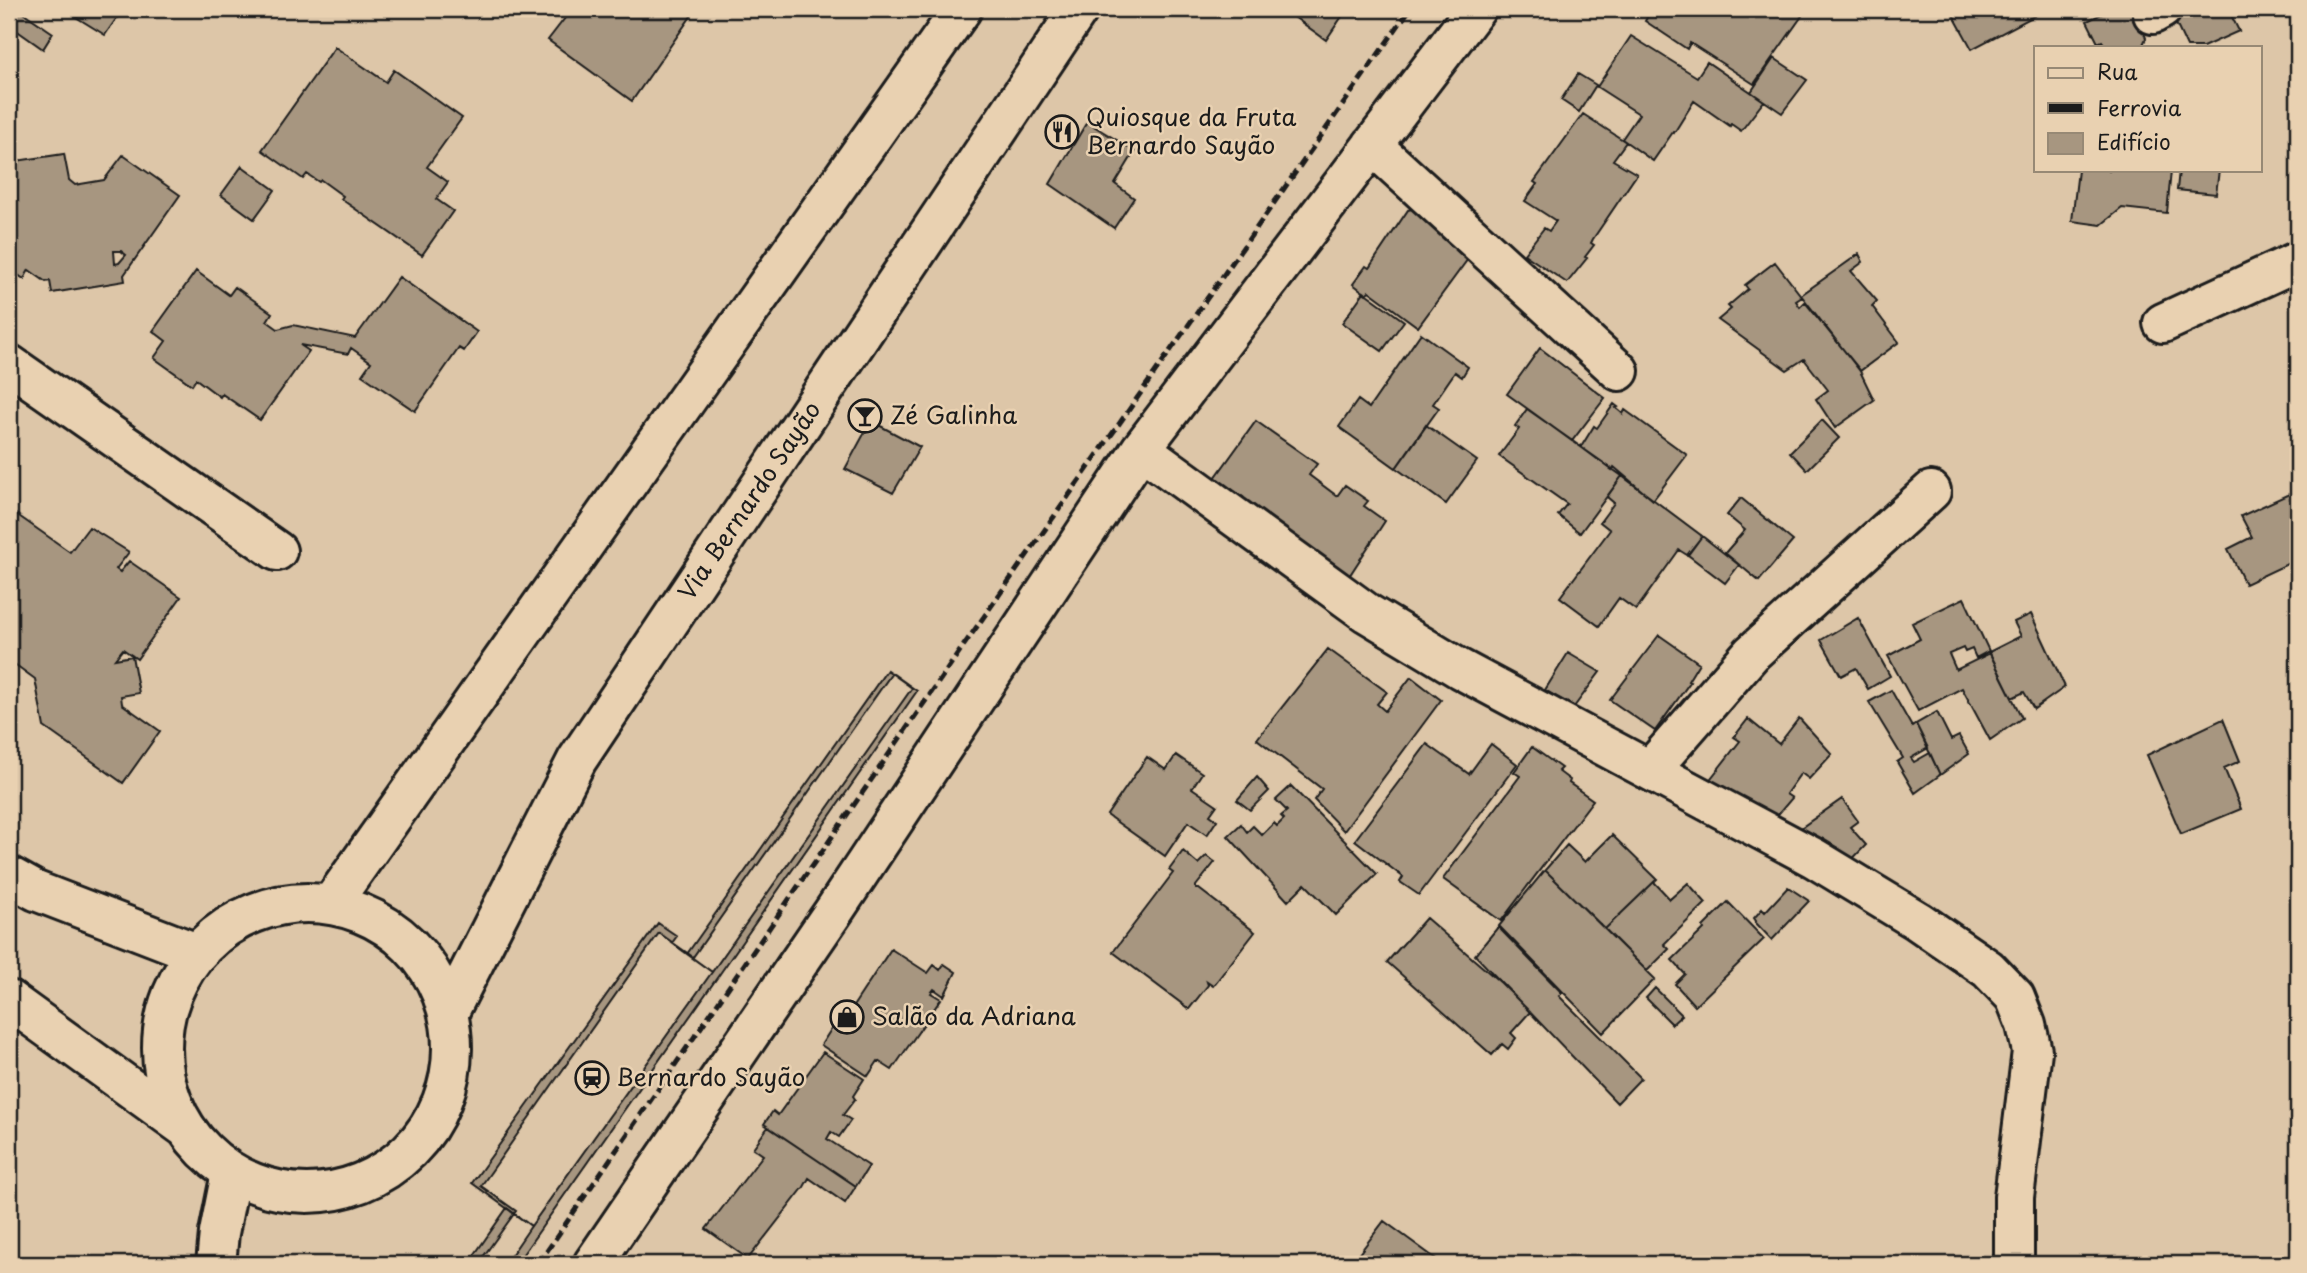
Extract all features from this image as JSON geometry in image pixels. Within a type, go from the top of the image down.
[{"type":"street","points":[[333,901],[962,9]]},
{"type":"street","name":"Via Bernardo Sayão","points":[[450,1010],[577,760],[1079,9]]},
{"type":"street","points":[[593,1264],[828,919],[1141,449],[1476,9]]},
{"type":"street","points":[[1372,145],[1619,371]]},
{"type":"street","points":[[2163,323],[2298,261]]},
{"type":"street","points":[[9,365],[277,551]]},
{"type":"street","points":[[1141,449],[1367,612],[1460,669],[1814,858],[1989,968],[2015,998],[2026,1025],[2032,1051],[2014,1197],[2014,1264]]},
{"type":"street","points":[[1650,769],[1752,653],[1931,491]]},
{"type":"street","points":[[9,876],[36,891],[194,952]]},
{"type":"street","points":[[9,1000],[183,1126],[231,1173],[297,1194],[365,1184],[420,1142],[451,1079],[450,1010],[407,938],[333,901],[257,908],[194,952],[166,1007],[165,1019],[162,1068],[183,1126]]},
{"type":"street","points":[[216,1264],[231,1173]]},
{"type":"building","points":[[9,9],[18,9],[53,33],[43,49],[9,25]]},
{"type":"building","points":[[63,9],[123,9],[105,35]]},
{"type":"building","points":[[572,9],[696,9],[632,101],[548,40]]},
{"type":"building","points":[[1283,9],[1347,9],[1326,40]]},
{"type":"building","points":[[1652,9],[1792,9],[1802,16],[1754,84],[1690,43],[1687,49],[1645,21]]},
{"type":"building","points":[[1950,9],[2037,9],[2040,13],[1972,49]]},
{"type":"building","points":[[2112,9],[2228,9],[2239,31],[2205,46],[2187,46],[2170,11],[2141,25],[2146,38],[2142,46],[2105,46],[2102,41],[2098,43],[2087,21]]},
{"type":"building","points":[[1631,36],[1697,77],[1707,62],[1764,101],[1741,131],[1694,101],[1653,161],[1622,139],[1639,114],[1597,87]]},
{"type":"building","points":[[335,47],[386,82],[394,70],[462,118],[427,167],[448,182],[436,199],[453,211],[422,255],[341,199],[343,196],[321,180],[319,182],[307,174],[303,179],[262,150]]},
{"type":"building","points":[[1774,58],[1807,80],[1782,113],[1751,92]]},
{"type":"building","points":[[1578,74],[1596,85],[1579,112],[1561,100]]},
{"type":"building","points":[[1583,114],[1626,142],[1613,160],[1637,174],[1593,239],[1591,243],[1594,245],[1585,257],[1587,258],[1567,283],[1524,254],[1544,228],[1549,231],[1556,221],[1525,201],[1537,184],[1534,182]]},
{"type":"building","points":[[1087,122],[1135,151],[1115,184],[1134,198],[1114,228],[1050,184]]},
{"type":"building","points":[[64,154],[69,180],[75,185],[104,180],[123,155],[180,195],[124,275],[125,281],[52,293],[50,281],[46,282],[29,270],[24,279],[9,269],[9,162]],"holes":[[[114,251],[121,251],[126,255],[115,264]]]},
{"type":"building","points":[[242,166],[275,190],[254,219],[221,195]]},
{"type":"building","points":[[2078,172],[2171,172],[2167,213],[2122,208],[2101,225],[2072,221]]},
{"type":"building","points":[[2179,172],[2219,172],[2216,194],[2177,190]]},
{"type":"building","points":[[1412,209],[1473,252],[1418,327],[1369,291],[1366,294],[1353,284],[1366,266],[1369,268],[1408,210]]},
{"type":"building","points":[[1859,254],[1863,262],[1851,271],[1877,301],[1872,306],[1899,342],[1860,371],[1801,295]]},
{"type":"building","points":[[1775,262],[1802,297],[1796,301],[1800,307],[1805,302],[1859,369],[1874,400],[1835,428],[1816,399],[1828,390],[1804,359],[1787,370],[1718,320],[1731,309],[1728,306],[1748,289],[1745,285]]},
{"type":"building","points":[[196,271],[229,295],[235,287],[272,313],[267,321],[278,329],[293,325],[355,338],[399,277],[477,332],[464,351],[459,348],[415,411],[362,375],[371,362],[351,348],[348,354],[300,345],[309,351],[260,420],[222,394],[220,397],[196,379],[192,385],[154,358],[166,341],[153,331]]},
{"type":"building","points":[[1364,292],[1404,321],[1382,351],[1342,323]]},
{"type":"building","points":[[1421,333],[1468,367],[1462,377],[1455,372],[1433,404],[1439,408],[1396,468],[1339,427],[1358,400],[1369,408]]},
{"type":"building","points":[[1540,348],[1605,398],[1572,441],[1507,394]]},
{"type":"building","points":[[1614,404],[1623,414],[1625,410],[1687,455],[1653,500],[1614,467],[1612,470],[1581,447],[1594,426],[1597,428]]},
{"type":"building","points":[[1527,409],[1622,476],[1580,533],[1558,515],[1567,504],[1499,456],[1519,429],[1515,426]]},
{"type":"building","points":[[1822,420],[1839,438],[1807,470],[1790,452]]},
{"type":"building","points":[[871,421],[920,447],[893,493],[845,469]]},
{"type":"building","points":[[1256,421],[1317,464],[1309,475],[1337,496],[1345,485],[1368,501],[1364,506],[1385,521],[1344,584],[1237,506],[1243,497],[1215,478]]},
{"type":"building","points":[[1426,425],[1477,461],[1446,504],[1396,468]]},
{"type":"building","points":[[1622,476],[1702,536],[1687,555],[1679,550],[1636,610],[1619,598],[1599,626],[1560,597],[1610,530],[1600,522],[1614,503],[1607,497]]},
{"type":"building","points":[[2298,490],[2298,559],[2245,584],[2228,549],[2252,537],[2241,516]]},
{"type":"building","points":[[1741,498],[1793,541],[1759,581],[1725,553],[1745,530],[1727,515]]},
{"type":"building","points":[[16,514],[70,552],[89,527],[129,552],[116,569],[120,572],[129,561],[181,597],[137,659],[123,649],[115,659],[132,656],[139,693],[121,696],[122,704],[160,731],[123,783],[44,727],[35,679],[9,660],[9,525]]},
{"type":"building","points":[[1702,536],[1739,565],[1725,583],[1688,555]]},
{"type":"building","points":[[1964,598],[1989,651],[1976,658],[1972,649],[1965,652],[1963,648],[1949,654],[1956,670],[1990,653],[2022,718],[1990,740],[1962,688],[1918,711],[1888,656],[1920,639],[1912,623]]},
{"type":"building","points":[[2031,614],[2065,687],[2034,709],[2024,692],[2012,698],[1989,652],[2021,636],[2014,622]]},
{"type":"building","points":[[1858,618],[1890,676],[1868,689],[1856,668],[1841,676],[1821,640]]},
{"type":"building","points":[[1659,635],[1699,663],[1688,681],[1690,682],[1655,731],[1610,700]]},
{"type":"building","points":[[1328,649],[1387,692],[1377,704],[1385,711],[1411,677],[1441,700],[1344,831],[1314,800],[1322,789],[1257,739]]},
{"type":"building","points":[[1568,653],[1600,672],[1574,707],[1545,690]]},
{"type":"building","points":[[887,670],[912,688],[712,972],[687,954]]},
{"type":"building","points":[[892,673],[917,691],[719,975],[516,1264],[478,1264],[516,1211],[481,1186],[659,933],[693,957]]},
{"type":"building","points":[[1891,690],[1912,727],[1916,724],[1928,748],[1911,758],[1914,762],[1930,753],[1940,775],[1915,793],[1897,762],[1903,758],[1869,702]]},
{"type":"building","points":[[1937,712],[1951,740],[1959,736],[1969,754],[1940,775],[1916,724]]},
{"type":"building","points":[[1799,718],[1832,754],[1809,779],[1801,773],[1786,794],[1792,798],[1768,826],[1708,782],[1740,741],[1734,737],[1748,719],[1779,744]]},
{"type":"building","points":[[2223,719],[2240,761],[2224,768],[2241,809],[2181,834],[2147,755]]},
{"type":"building","points":[[1427,744],[1469,774],[1491,744],[1517,764],[1419,895],[1400,882],[1403,877],[1355,840]]},
{"type":"building","points":[[1532,747],[1561,768],[1558,771],[1570,780],[1569,783],[1593,800],[1501,921],[1443,879],[1520,776],[1514,772]]},
{"type":"building","points":[[1176,755],[1202,773],[1192,788],[1217,805],[1210,815],[1217,820],[1207,835],[1188,822],[1165,856],[1107,815],[1147,757],[1166,770]]},
{"type":"building","points":[[1257,777],[1269,791],[1250,810],[1237,800]]},
{"type":"building","points":[[1291,786],[1377,874],[1336,915],[1305,884],[1288,901],[1228,836],[1241,824],[1247,832],[1253,826],[1262,835],[1274,823],[1277,826],[1284,819],[1281,816],[1287,811],[1276,800]]},
{"type":"building","points":[[1842,799],[1858,821],[1850,827],[1866,845],[1840,872],[1798,830]]},
{"type":"building","points":[[1612,835],[1657,879],[1605,929],[1545,870],[1567,845],[1585,862]]},
{"type":"building","points":[[1183,851],[1198,864],[1206,856],[1215,862],[1196,889],[1255,932],[1213,986],[1207,982],[1208,985],[1189,1009],[1113,952],[1173,873],[1169,870]]},
{"type":"building","points":[[1545,870],[1655,979],[1603,1033],[1499,926]]},
{"type":"building","points":[[1654,882],[1670,899],[1688,883],[1706,903],[1664,944],[1669,949],[1647,971],[1605,929]]},
{"type":"building","points":[[1788,887],[1809,901],[1772,940],[1754,918],[1762,909],[1765,912]]},
{"type":"building","points":[[1728,902],[1764,939],[1695,1006],[1675,984],[1685,974],[1672,960]]},
{"type":"building","points":[[1426,918],[1530,1012],[1511,1033],[1516,1038],[1508,1049],[1502,1044],[1492,1055],[1387,962]]},
{"type":"building","name":"Bernardo Sayão","points":[[658,923],[677,936],[672,943],[712,972],[531,1226],[472,1183]]},
{"type":"building","points":[[1498,927],[1562,993],[1559,996],[1641,1078],[1617,1103],[1475,955]]},
{"type":"building","points":[[891,949],[928,973],[934,965],[940,970],[944,964],[956,972],[944,996],[934,989],[931,993],[941,999],[892,1070],[878,1061],[868,1076],[821,1045],[839,1017],[844,1020]]},
{"type":"building","points":[[1655,988],[1682,1015],[1672,1024],[1646,998]]},
{"type":"building","points":[[823,1052],[864,1079],[853,1096],[855,1099],[843,1115],[851,1120],[839,1137],[831,1132],[827,1139],[869,1166],[856,1186],[764,1124],[773,1111],[778,1115]]},
{"type":"building","points":[[768,1127],[856,1186],[845,1203],[809,1178],[748,1259],[706,1229],[763,1155],[753,1148]]},
{"type":"building","points":[[507,1208],[531,1226],[505,1264],[468,1264]]},
{"type":"building","points":[[1384,1221],[1443,1264],[1362,1264],[1355,1259]]},
{"type":"railway","points":[[538,1264],[964,645],[1410,9]]},
{"type":"place","name":"Quiosque da Fruta Bernardo Sayão","points":[[1062,132]]},
{"type":"place","name":"Zé Galinha","points":[[865,416]]},
{"type":"place","name":"Salão da Adriana","points":[[847,1017]]},
{"type":"place","name":"Bernardo Sayão","points":[[592,1078]]}]
